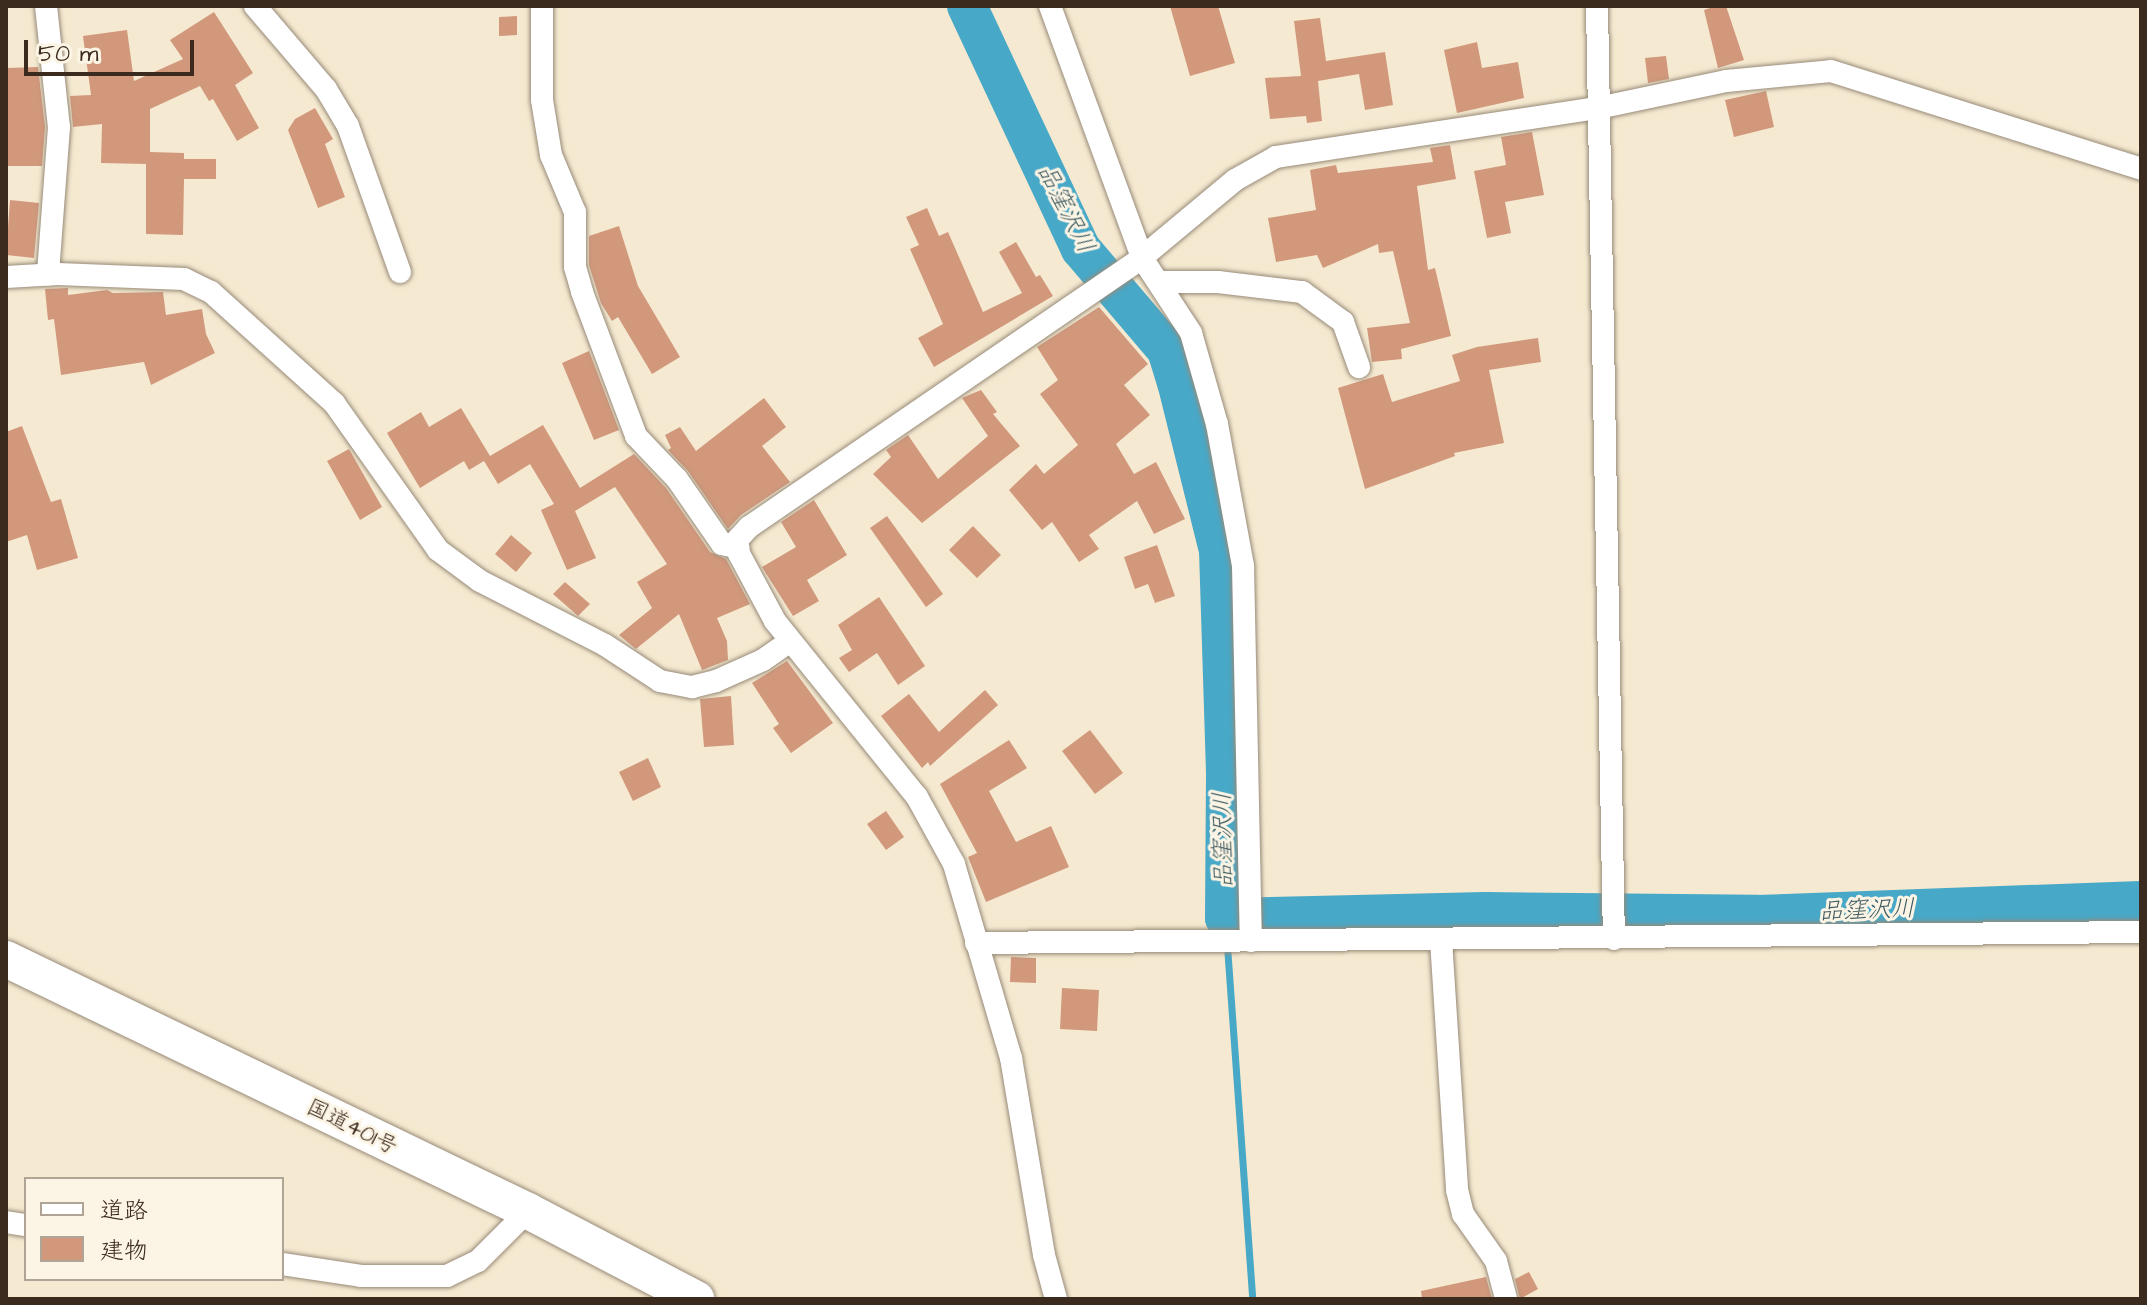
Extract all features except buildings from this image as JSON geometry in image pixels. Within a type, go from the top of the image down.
[{"type":"highway","name":"国道401号","points":[[6,959],[528,1211],[696,1299]]},
{"type":"street","points":[[46,6],[59,127],[48,275]]},
{"type":"street","points":[[255,6],[326,89],[348,126],[361,154],[400,272]]},
{"type":"street","points":[[542,6],[542,100],[551,155],[575,212],[575,267],[582,292],[636,436],[677,479],[722,544],[739,548]]},
{"type":"street","points":[[1050,6],[1142,258],[1191,333],[1217,424],[1243,566],[1251,941]]},
{"type":"street","points":[[1597,6],[1614,939]]},
{"type":"street","points":[[1056,1299],[1044,1255],[1011,1058],[954,864],[917,797],[789,642],[751,580],[737,540],[772,508],[1142,258],[1235,180],[1276,157],[1598,108],[1726,81],[1801,71],[1831,71],[2141,169]]},
{"type":"street","points":[[6,277],[48,275],[184,279],[211,292],[334,403],[438,550],[480,581],[605,645],[660,681],[692,687],[716,681],[763,660],[789,642]]},
{"type":"street","points":[[1159,282],[1279,287],[1302,292],[1343,322],[1359,367]]},
{"type":"street","points":[[976,943],[2141,932]]},
{"type":"street","points":[[1441,940],[1457,1190],[1463,1214],[1496,1261],[1506,1299]]},
{"type":"street","points":[[284,1264],[361,1276],[447,1276],[478,1261],[528,1211]]},
{"type":"waterway","name":"品窪沢川","points":[[967,6],[1081,249],[1167,350],[1177,382],[1219,550],[1226,775],[1225,918],[1485,912],[1757,915],[2141,901]]},
{"type":"waterway","points":[[1225,918],[1252,1299]]}]
